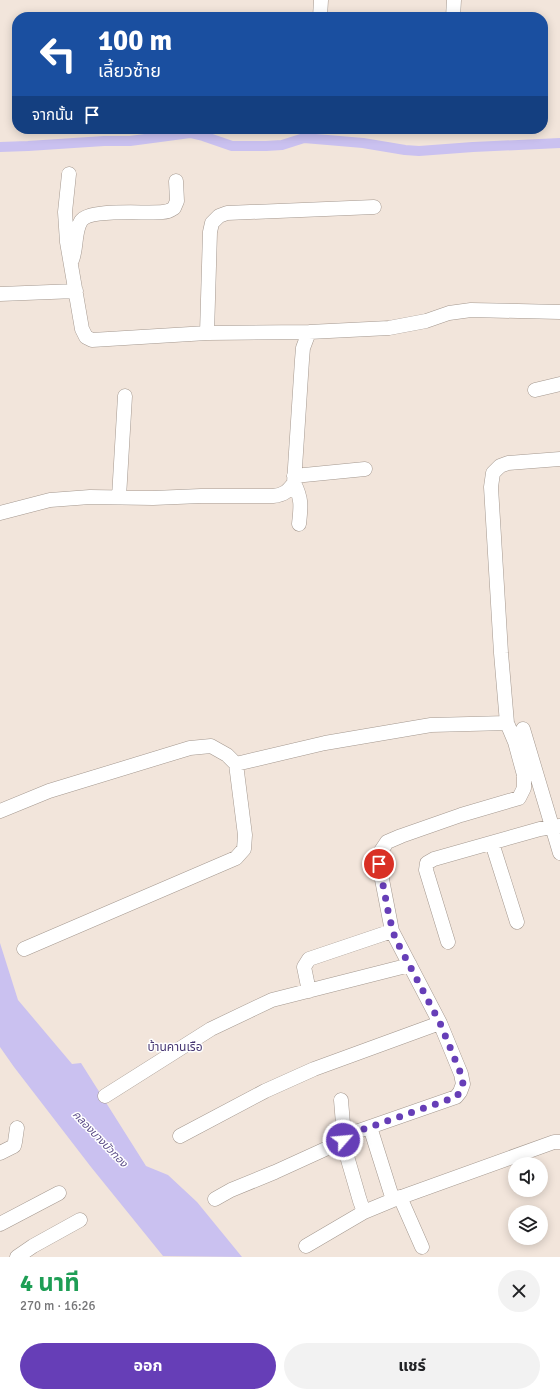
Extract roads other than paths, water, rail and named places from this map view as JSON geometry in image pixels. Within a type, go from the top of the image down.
[{"type":"street","points":[[320,12],[321,0]]},
{"type":"street","points":[[453,12],[454,0]]},
{"type":"street","points":[[69,174],[66,212],[67,242],[82,329],[86,338],[92,340],[207,333],[309,332],[389,328],[426,321],[449,313],[471,310],[560,312]]},
{"type":"street","points":[[71,264],[75,254],[78,227],[82,220],[87,216],[102,213],[164,212],[174,208],[177,201],[176,181]]},
{"type":"street","points":[[207,333],[210,232],[212,223],[218,216],[252,212],[374,207]]},
{"type":"street","points":[[0,294],[76,291]]},
{"type":"street","points":[[299,524],[301,501],[294,480],[302,360],[309,332]]},
{"type":"street","points":[[535,390],[560,384]]},
{"type":"street","points":[[119,497],[125,396]]},
{"type":"street","points":[[215,1199],[230,1190],[275,1172],[343,1139],[456,1097],[460,1092],[463,1084],[461,1074],[440,1023],[392,931],[379,864],[381,851],[387,842],[401,836],[461,815],[519,798],[524,788],[524,775],[515,742],[507,723],[501,653],[491,487],[494,473],[500,466],[508,463],[560,460]]},
{"type":"street","points":[[294,480],[365,469]]},
{"type":"street","points":[[0,513],[50,500],[90,497],[153,498],[273,496],[288,492],[294,480]]},
{"type":"street","points":[[236,764],[325,743],[431,725],[507,723]]},
{"type":"street","points":[[523,729],[556,826],[560,853]]},
{"type":"street","points":[[0,811],[49,791],[190,748],[211,746],[227,755],[236,764],[245,835],[244,849],[236,858],[24,950]]},
{"type":"street","points":[[448,942],[426,870],[427,863],[434,859],[556,826]]},
{"type":"street","points":[[492,843],[517,922]]},
{"type":"street","points":[[309,991],[304,967],[309,959],[392,931]]},
{"type":"street","points":[[105,1096],[211,1029],[272,1000],[410,965]]},
{"type":"street","points":[[180,1136],[265,1091],[314,1069],[440,1023]]},
{"type":"street","points":[[341,1100],[343,1139],[364,1212]]},
{"type":"street","points":[[0,1153],[14,1146],[17,1128]]},
{"type":"street","points":[[370,1128],[396,1199],[422,1247]]},
{"type":"street","points":[[306,1246],[364,1212],[512,1156],[554,1142],[560,1142]]},
{"type":"street","points":[[0,1224],[59,1192]]},
{"type":"street","points":[[17,1257],[33,1246],[80,1220]]},
{"type":"water","name":"คลองบางบัวทอง","points":[[0,943],[18,1000],[72,1064],[81,1063],[146,1166],[168,1175],[197,1202],[242,1257],[163,1256],[91,1167],[0,1047]]},
{"type":"waterway","points":[[0,147],[130,141],[182,134]]},
{"type":"waterway","points":[[194,134],[232,146],[282,145],[304,138],[363,143],[419,151],[560,143]]},
{"type":"district","name":"บ้านคานเรือ","points":[[175,1047]]}]
